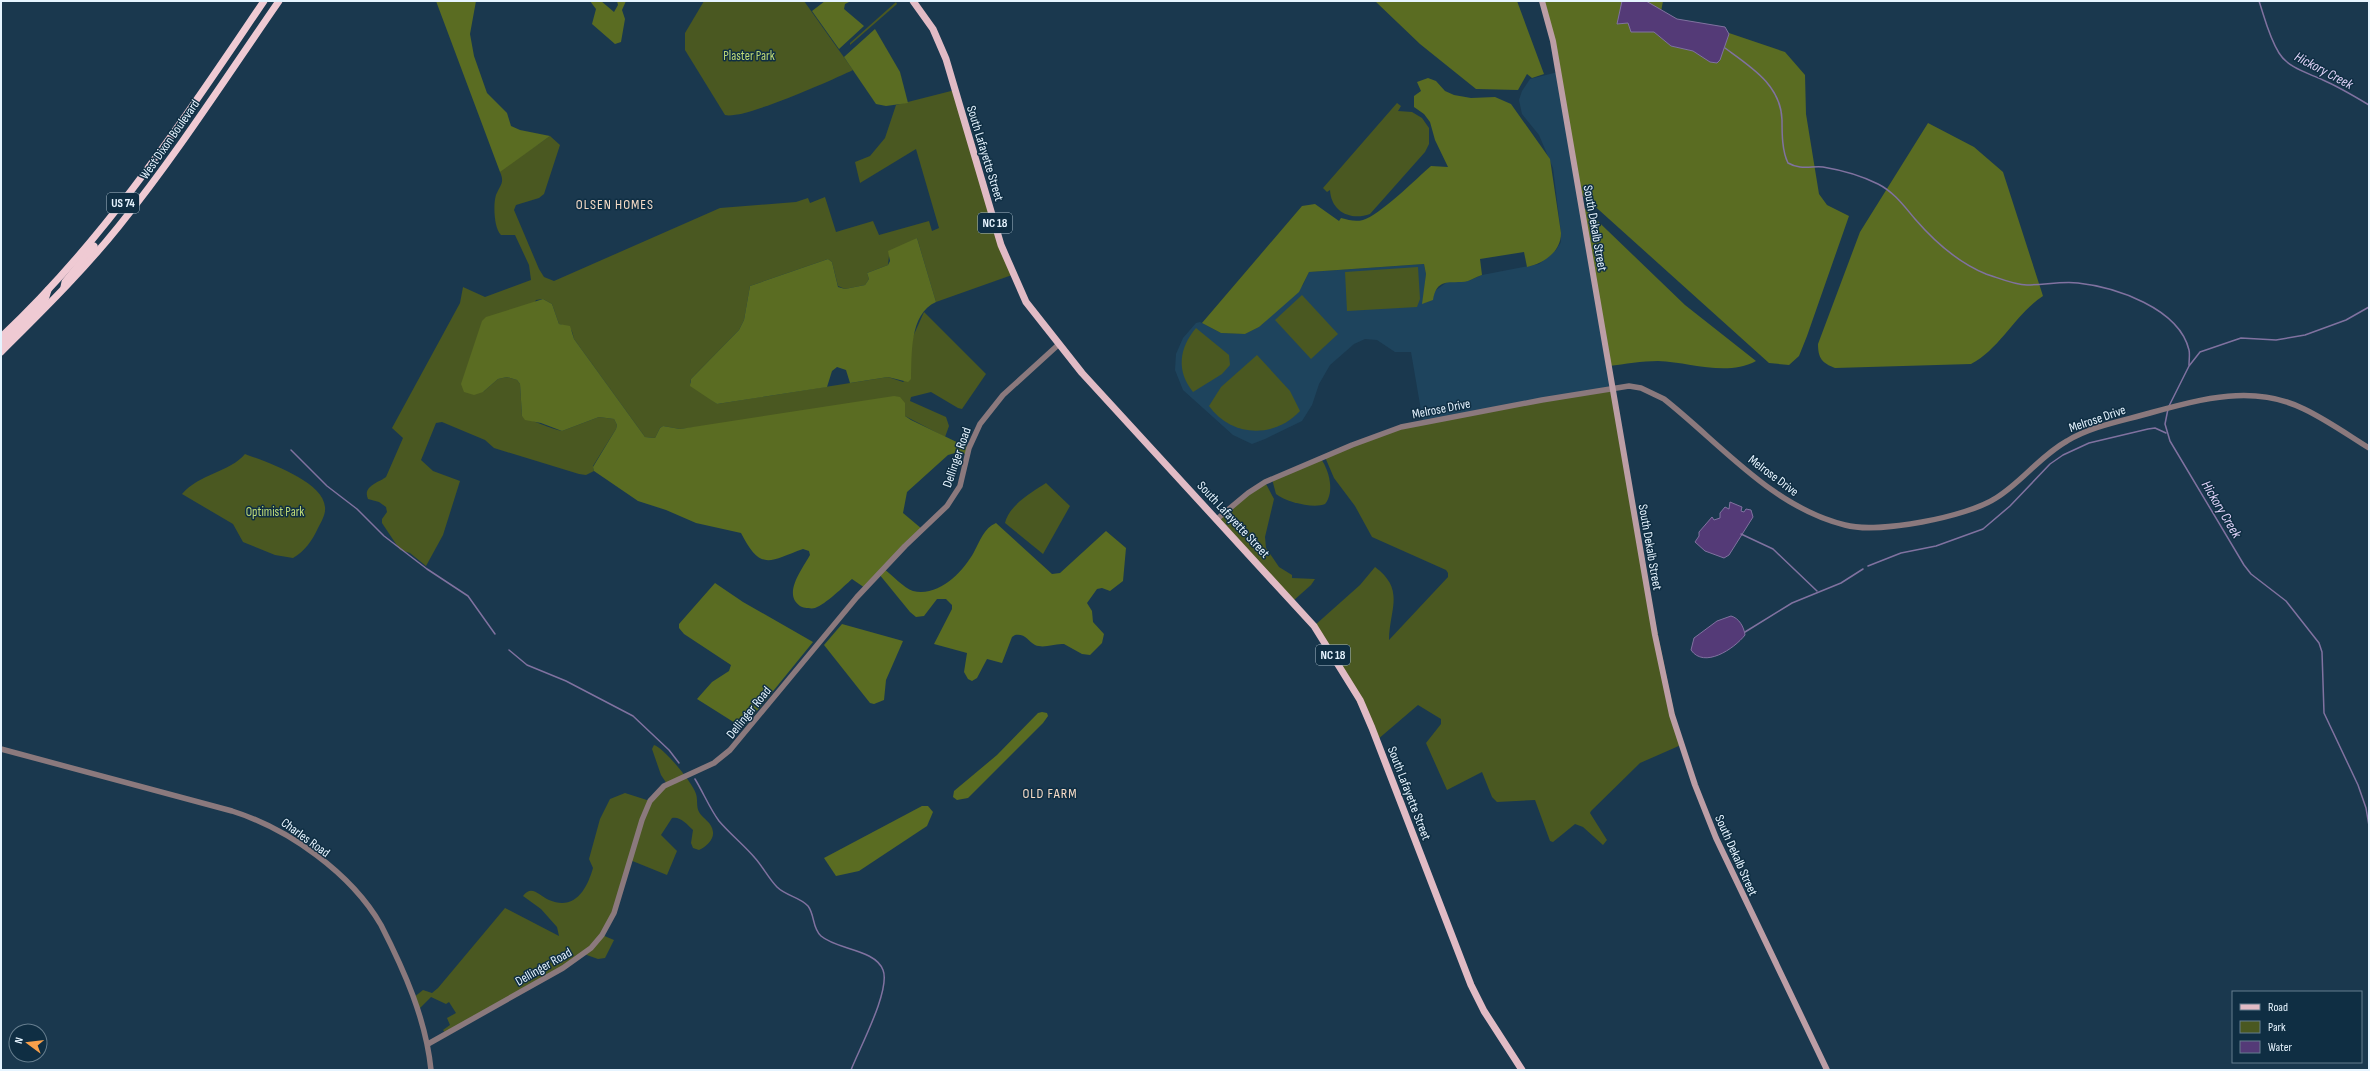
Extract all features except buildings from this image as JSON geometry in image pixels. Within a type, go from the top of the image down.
[{"type":"highway","name":"West Dixon Boulevard","points":[[1,337],[48,290],[110,219],[157,157],[264,1]]},
{"type":"highway","name":"West Dixon Boulevard","points":[[1,352],[64,290],[147,191],[279,1]]},
{"type":"highway","points":[[64,290],[65,282],[108,229],[110,219]]},
{"type":"highway","points":[[1,345],[45,300],[48,290]]},
{"type":"main road","name":"South Lafayette Street","points":[[913,1],[933,29],[945,56],[1001,245],[1012,275],[1026,302],[1058,345],[1314,626],[1360,700],[1472,985],[1484,1011],[1522,1070]]},
{"type":"main road","name":"South Dekalb Street","points":[[1542,1],[1553,41],[1663,677],[1683,753],[1715,837],[1826,1070]]},
{"type":"street","name":"Dellinger Road","points":[[428,1044],[563,968],[590,948],[602,935],[614,913],[642,820],[650,801],[656,792],[679,778],[714,763],[730,750],[857,597],[905,546],[947,506],[960,486],[970,448],[980,424],[1003,395],[1058,345]]},
{"type":"street","name":"Melrose Drive","points":[[1217,519],[1248,493],[1265,482],[1352,445],[1401,427],[1613,388],[1636,387],[1659,396],[1782,497],[1815,514],[1844,525],[1860,528],[1888,526],[1940,518],[1978,508],[2009,489],[2048,454],[2066,441],[2108,424],[2169,408],[2236,395],[2268,397],[2303,408],[2369,448]]},
{"type":"street","name":"Charles Road","points":[[1,749],[232,811],[265,822],[290,836],[341,877],[373,911],[389,940],[420,1015],[428,1044],[430,1070]]},
{"type":"shaded area","points":[[1558,72],[1613,388],[1423,422],[1411,352],[1395,352],[1377,340],[1365,339],[1354,344],[1330,365],[1319,384],[1312,405],[1302,421],[1252,444],[1233,435],[1183,390],[1175,370],[1176,354],[1183,338],[1196,323],[1200,322],[1221,333],[1245,334],[1259,327],[1303,285],[1309,272],[1424,264],[1426,274],[1423,303],[1432,300],[1435,291],[1447,282],[1468,281],[1482,275],[1539,264],[1556,250],[1561,242],[1561,233],[1553,168],[1539,135],[1522,114],[1519,100],[1522,91],[1530,79]]},
{"type":"green space","points":[[436,1],[476,1],[470,34],[474,56],[487,93],[507,113],[511,126],[520,130],[550,136],[500,172]]},
{"type":"green space","points":[[590,1],[601,1],[614,12],[618,5],[617,1],[626,1],[622,10],[625,19],[621,42],[615,44],[592,24],[596,9]]},
{"type":"green space","name":"Plaster Park","points":[[704,1],[804,1],[853,70],[768,106],[735,115],[725,115],[685,50],[685,33]]},
{"type":"green space","points":[[825,1],[851,1],[845,4],[844,9],[864,26],[839,49],[812,11]]},
{"type":"green space","points":[[1375,1],[1517,1],[1544,74],[1532,78],[1527,74],[1518,90],[1476,89],[1420,44]]},
{"type":"green space","points":[[1542,1],[1663,1],[1657,33],[1671,46],[1693,51],[1707,59],[1719,62],[1729,33],[1785,52],[1805,75],[1806,114],[1819,194],[1827,205],[1849,216],[1799,356],[1789,365],[1769,363],[1579,192],[1565,109]]},
{"type":"green space","points":[[896,2],[897,4],[850,45],[850,43]]},
{"type":"green space","points":[[875,29],[900,72],[908,103],[886,106],[876,104],[844,57]]},
{"type":"green space","points":[[1428,78],[1436,81],[1445,91],[1454,95],[1471,98],[1495,97],[1511,104],[1550,159],[1561,233],[1558,246],[1555,251],[1539,263],[1527,267],[1524,252],[1480,259],[1482,275],[1468,281],[1442,284],[1435,292],[1433,300],[1422,304],[1426,274],[1424,264],[1309,272],[1299,292],[1259,327],[1245,334],[1221,333],[1202,323],[1302,206],[1315,204],[1339,221],[1341,218],[1355,221],[1363,220],[1378,212],[1431,166],[1448,167],[1435,140],[1430,122],[1424,114],[1414,107],[1414,96],[1421,91],[1417,82]]},
{"type":"green space","points":[[955,90],[1012,275],[936,302],[917,238],[889,256],[888,265],[867,273],[869,279],[865,285],[845,289],[838,286],[832,262],[828,259],[750,286],[744,320],[739,330],[691,379],[690,383],[717,404],[888,377],[903,382],[911,375],[911,341],[924,312],[986,374],[962,409],[931,392],[911,397],[910,401],[946,417],[949,426],[945,437],[905,416],[905,403],[680,429],[663,426],[660,428],[655,438],[645,437],[574,339],[571,330],[568,327],[559,324],[552,304],[543,299],[536,300],[483,392],[498,379],[507,377],[517,380],[520,384],[522,416],[562,431],[599,417],[614,419],[617,425],[616,429],[593,466],[594,471],[586,475],[579,474],[494,448],[485,440],[442,422],[436,423],[421,460],[433,471],[460,481],[443,535],[426,566],[410,553],[400,550],[382,523],[382,519],[387,512],[386,507],[379,502],[368,499],[367,495],[367,491],[372,485],[386,477],[403,438],[392,428],[460,303],[463,287],[485,297],[531,280],[529,265],[515,235],[501,235],[497,227],[495,204],[496,195],[502,181],[500,172],[502,169],[550,136],[560,145],[544,194],[539,198],[516,205],[514,210],[539,269],[544,277],[554,281],[720,208],[796,202],[808,198],[810,203],[825,197],[836,232],[873,221],[879,235],[929,221],[932,231],[939,228],[916,149],[860,183],[855,162],[870,156],[885,138],[896,105]]},
{"type":"green space","points":[[1397,103],[1401,106],[1398,111],[1412,112],[1422,118],[1429,128],[1429,144],[1425,152],[1370,214],[1356,216],[1343,213],[1334,204],[1331,198],[1330,190],[1327,192],[1323,188]]},
{"type":"green space","points":[[1928,123],[1974,147],[2003,172],[2043,296],[2024,312],[1991,349],[1971,364],[1835,368],[1824,362],[1819,353],[1818,344],[1860,232]]},
{"type":"green space","points":[[1581,205],[1685,305],[1756,361],[1744,366],[1733,368],[1708,367],[1658,361],[1609,366]]},
{"type":"green space","points":[[917,238],[936,302],[927,308],[916,325],[912,347],[911,379],[908,382],[888,377],[850,383],[846,370],[837,367],[832,371],[827,387],[717,404],[690,386],[691,379],[739,330],[744,320],[750,286],[828,259],[832,262],[838,287],[845,289],[865,285],[869,279],[867,273],[888,265],[890,261],[888,251]]},
{"type":"green space","points":[[1418,267],[1420,299],[1417,307],[1347,311],[1345,272]]},
{"type":"green space","points":[[1302,295],[1338,334],[1311,359],[1275,320]]},
{"type":"green space","points":[[543,299],[552,304],[559,324],[570,326],[574,339],[645,437],[655,438],[660,428],[663,426],[680,429],[894,396],[900,397],[905,403],[905,416],[969,448],[968,454],[955,453],[948,455],[907,492],[903,513],[922,529],[884,569],[913,591],[923,592],[941,587],[957,575],[969,560],[985,531],[996,523],[1052,574],[1060,573],[1106,531],[1126,548],[1123,581],[1110,591],[1102,588],[1097,589],[1087,603],[1092,611],[1093,622],[1104,634],[1102,643],[1090,655],[1082,654],[1064,644],[1046,646],[1035,645],[1024,636],[1015,635],[1012,637],[1002,663],[987,659],[977,678],[972,681],[968,679],[964,672],[967,653],[934,644],[952,609],[952,605],[946,599],[937,599],[924,616],[916,617],[910,612],[879,574],[865,588],[852,579],[819,606],[815,608],[805,608],[800,606],[795,601],[793,588],[810,555],[809,551],[803,549],[782,557],[767,560],[760,558],[754,554],[741,533],[696,523],[666,510],[638,501],[594,471],[593,467],[616,429],[617,425],[614,419],[599,417],[562,431],[541,423],[525,420],[522,416],[520,384],[517,380],[507,377],[498,379],[483,392],[474,395],[464,392],[461,384],[482,321],[486,317]]},
{"type":"green space","points":[[1196,328],[1229,355],[1230,365],[1222,374],[1193,392],[1184,376],[1182,360],[1186,343]]},
{"type":"green space","points":[[1257,355],[1290,391],[1300,411],[1290,420],[1278,426],[1266,430],[1253,431],[1241,429],[1229,424],[1218,416],[1209,406],[1221,387]]},
{"type":"green space","points":[[1613,388],[1642,559],[1681,745],[1640,763],[1591,811],[1590,813],[1607,840],[1603,845],[1583,827],[1575,824],[1553,842],[1550,841],[1535,800],[1497,802],[1492,797],[1482,772],[1447,790],[1426,743],[1441,724],[1441,719],[1418,705],[1377,740],[1372,728],[1314,626],[1360,585],[1375,567],[1385,576],[1393,592],[1394,601],[1389,640],[1448,577],[1448,573],[1446,570],[1372,537],[1355,506],[1334,478],[1325,457],[1391,431]]},
{"type":"green space","name":"Optimist Park","points":[[245,454],[279,467],[292,474],[315,489],[322,498],[325,510],[322,521],[308,545],[293,558],[275,555],[243,542],[233,524],[182,494],[189,487],[205,477],[231,465]]},
{"type":"green space","points":[[1321,459],[1330,481],[1330,493],[1325,504],[1314,506],[1300,504],[1286,500],[1276,494],[1272,479]]},
{"type":"green space","points":[[1265,482],[1274,499],[1265,537],[1266,548],[1279,567],[1292,575],[1292,578],[1315,579],[1311,585],[1293,601],[1217,519]]},
{"type":"green space","points":[[1046,483],[1070,506],[1043,554],[1005,523],[1007,516],[1016,505]]},
{"type":"green space","points":[[715,583],[743,602],[813,642],[743,728],[697,699],[712,682],[729,671],[731,665],[684,634],[679,628],[679,624]]},
{"type":"green space","points":[[842,624],[903,641],[886,680],[884,700],[874,704],[870,703],[824,645]]},
{"type":"green space","points":[[1038,713],[1047,713],[1048,716],[1043,723],[968,798],[957,800],[953,797],[954,791],[997,755]]},
{"type":"green space","points":[[654,745],[671,759],[690,782],[697,796],[699,812],[709,823],[712,829],[713,835],[711,840],[707,845],[699,850],[693,848],[691,843],[693,830],[681,819],[672,818],[661,835],[677,851],[667,875],[630,860],[621,895],[602,935],[614,940],[605,958],[598,959],[584,954],[446,1035],[443,1030],[450,1025],[447,1018],[456,1013],[449,1002],[446,1004],[431,997],[418,1010],[413,998],[423,990],[432,993],[438,988],[505,908],[559,936],[557,927],[541,909],[523,896],[529,891],[533,891],[549,900],[558,903],[566,903],[578,896],[587,883],[593,868],[589,859],[600,819],[610,799],[625,793],[650,801],[667,784],[661,775],[652,749]]},
{"type":"green space","points":[[922,806],[928,806],[933,812],[927,826],[859,871],[836,876],[824,858]]},
{"type":"water","points":[[1622,1],[1646,1],[1677,19],[1725,27],[1729,34],[1720,60],[1717,63],[1710,62],[1693,51],[1671,46],[1654,32],[1631,32],[1628,23],[1617,24]]},
{"type":"water","points":[[1730,502],[1742,507],[1741,511],[1744,512],[1746,509],[1751,510],[1753,517],[1729,555],[1724,558],[1705,551],[1695,542],[1699,536],[1699,532],[1712,517],[1714,520],[1720,518],[1720,513],[1725,507],[1729,509]]},
{"type":"water","points":[[1731,616],[1741,623],[1745,635],[1734,646],[1719,655],[1703,658],[1691,650],[1694,638],[1717,621]]},
{"type":"waterway","name":"Hickory Creek","points":[[2259,1],[2272,41],[2279,53],[2288,63],[2299,70],[2335,86],[2369,105]]},
{"type":"waterway","points":[[1725,48],[1745,62],[1763,78],[1776,97],[1782,120],[1783,148],[1788,163],[1801,167],[1823,167],[1837,170],[1872,181],[1884,187],[1894,195],[1922,227],[1948,251],[1966,264],[1986,274],[2022,285],[2059,283],[2093,285],[2110,289],[2144,302],[2173,322],[2183,335],[2189,350],[2189,365]]},
{"type":"waterway","name":"Hickory Creek","points":[[2169,406],[2189,366],[2200,352],[2241,338],[2276,340],[2305,335],[2346,320],[2369,307]]},
{"type":"waterway","name":"Hickory Creek","points":[[2168,409],[2165,424],[2170,441],[2244,565],[2251,574],[2286,601],[2319,643],[2322,652],[2324,713],[2358,785],[2366,808],[2369,826]]},
{"type":"waterway","points":[[1868,566],[1901,553],[1936,546],[1983,529],[2010,506],[2050,464],[2063,455],[2089,443],[2155,428],[2166,433]]},
{"type":"waterway","points":[[291,450],[327,486],[357,509],[384,536],[427,569],[468,596],[495,634]]},
{"type":"waterway","points":[[1741,534],[1773,549],[1817,591]]},
{"type":"waterway","points":[[1745,632],[1792,603],[1841,583],[1863,569]]},
{"type":"waterway","points":[[509,650],[527,665],[566,681],[633,716],[669,750],[679,763]]},
{"type":"waterway","points":[[695,779],[719,821],[755,858],[774,884],[781,890],[801,900],[808,906],[812,913],[818,933],[828,941],[872,958],[879,963],[883,970],[884,979],[878,1005],[851,1070]]},
{"type":"district","name":"OLSEN HOMES","points":[[615,204]]},
{"type":"district","name":"OLD FARM","points":[[1050,793]]}]
